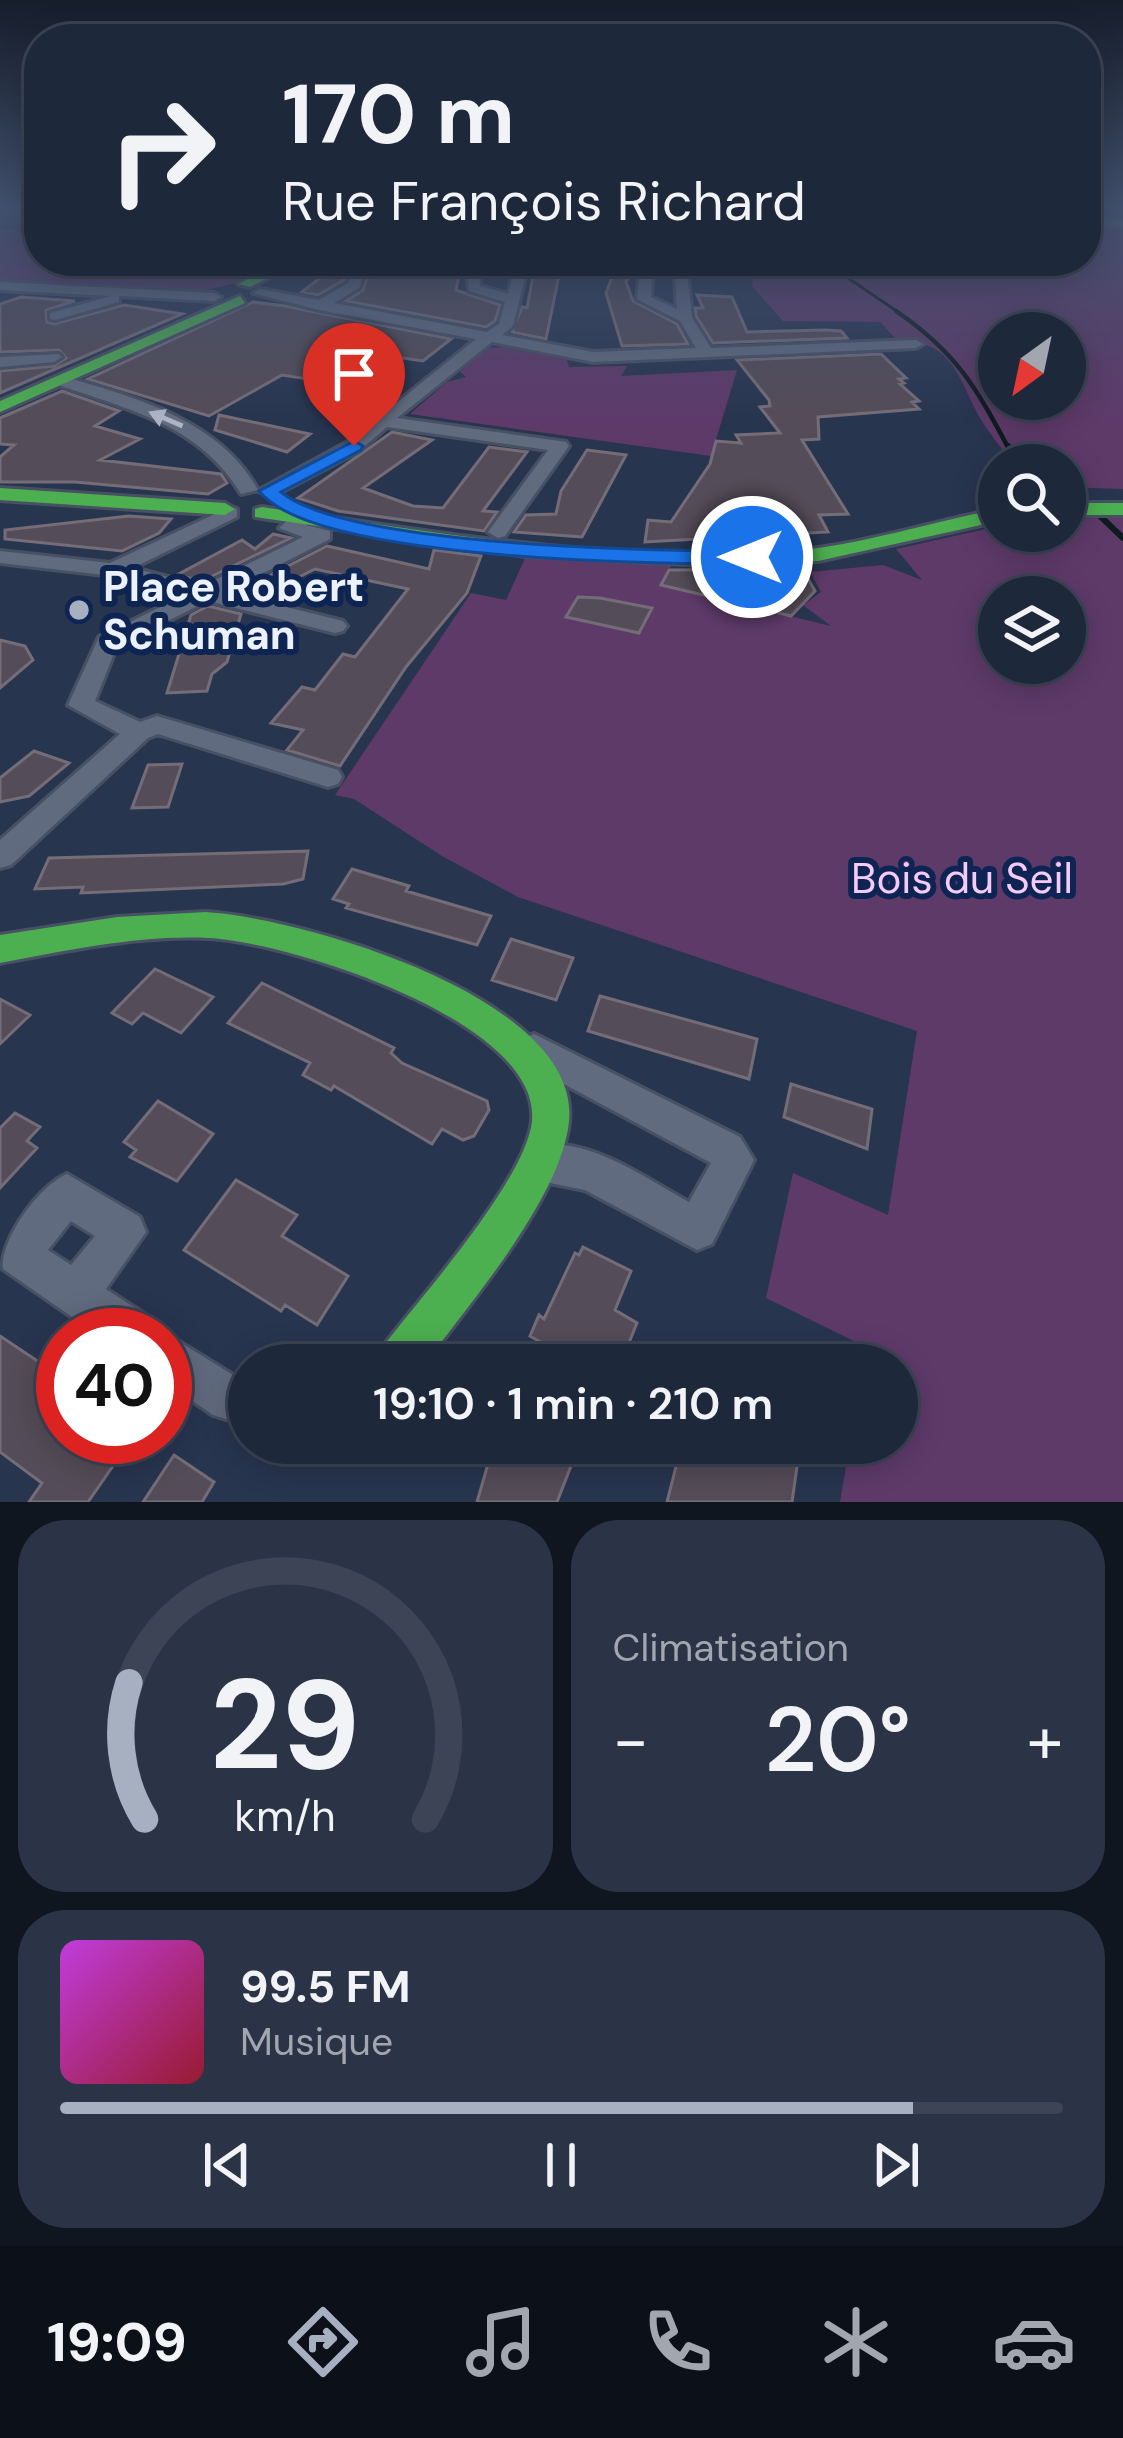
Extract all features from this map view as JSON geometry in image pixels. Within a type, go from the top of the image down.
[{"type":"street","points":[[0,362],[58,369],[83,365],[189,321],[266,277]]},
{"type":"street","points":[[319,306],[355,285],[358,277]]},
{"type":"street","points":[[473,277],[474,288],[513,300]]},
{"type":"street","points":[[113,570],[354,446],[506,326],[519,277]]},
{"type":"street","points":[[646,277],[644,299],[685,318]]},
{"type":"street","points":[[681,277],[685,318],[707,354]]},
{"type":"street","points":[[0,298],[7,286],[125,295],[243,294],[593,357],[916,344]]},
{"type":"street","points":[[55,316],[125,295]]},
{"type":"street","points":[[0,407],[58,369]]},
{"type":"street","points":[[58,369],[197,434],[241,476],[248,502]]},
{"type":"street","points":[[384,421],[560,446],[498,532]]},
{"type":"street","points":[[0,494],[179,504],[248,502],[405,538],[731,558],[814,554],[978,519]]},
{"type":"street","points":[[1086,508],[1122,508]]},
{"type":"street","points":[[139,732],[82,705],[107,642],[195,594],[323,535],[289,528],[314,520]]},
{"type":"street","points":[[0,557],[113,570],[335,626]]},
{"type":"street","points":[[0,857],[139,732],[170,725],[328,777]]},
{"type":"street","points":[[0,949],[107,928],[239,927],[318,944],[389,972],[727,1150],[734,1160],[697,1229],[590,1172],[538,1164]]},
{"type":"street","points":[[412,1344],[538,1164],[550,1130],[550,1089],[522,1044]]},
{"type":"street","points":[[76,1293],[97,1308]]},
{"type":"street","points":[[192,1374],[228,1398]]},
{"type":"green space","points":[[0,277],[250,277],[220,287],[144,293],[0,283]]},
{"type":"green space","points":[[753,277],[1123,277],[1123,489],[1086,488],[1086,444],[998,444],[981,420],[1086,420],[1086,312],[978,312],[978,414],[943,354],[916,342],[898,341],[880,322],[783,321],[752,286]]},
{"type":"green space","points":[[486,348],[567,360],[569,367],[627,366],[621,376],[737,370],[711,456],[410,414],[447,382],[466,377],[460,372]]},
{"type":"green space","name":"Bois du Seil","points":[[1123,517],[1123,1502],[840,1502],[846,1464],[918,1464],[918,1344],[860,1344],[766,1298],[793,1173],[888,1215],[917,1031],[518,897],[442,856],[354,799],[335,795],[471,593],[506,600],[527,554],[671,566],[662,585],[831,626],[803,605],[821,592],[810,572],[883,565],[922,580],[896,549],[978,531],[978,552],[1086,552],[1086,518]]},
{"type":"building","points":[[321,277],[345,277],[318,295],[302,292]]},
{"type":"building","points":[[367,277],[459,277],[456,290],[500,305],[495,321],[486,327],[346,301],[363,290]]},
{"type":"building","points":[[533,277],[559,277],[546,339],[512,332],[522,307],[527,308]]},
{"type":"building","points":[[612,277],[628,277],[633,301],[677,324],[688,344],[622,346],[606,293]]},
{"type":"building","points":[[697,295],[732,297],[747,332],[825,330],[841,331],[847,338],[713,343],[696,316],[695,308],[703,308]]},
{"type":"building","points":[[21,297],[75,301],[46,310],[47,322],[54,324],[124,305],[182,314],[0,393],[0,371],[54,366],[66,358],[59,350],[0,352],[0,304]]},
{"type":"building","points":[[253,302],[451,339],[423,361],[354,351],[308,379],[282,375],[209,416],[88,379]]},
{"type":"building","points":[[881,354],[906,378],[899,379],[904,383],[900,384],[919,401],[912,402],[919,409],[818,417],[819,439],[802,440],[848,514],[819,515],[828,532],[645,542],[648,520],[671,522],[710,464],[716,441],[741,443],[736,435],[780,433],[760,407],[770,406],[769,400],[737,360]]},
{"type":"building","points":[[62,391],[119,411],[95,426],[140,439],[100,460],[221,474],[227,483],[208,494],[75,482],[0,482],[0,457],[14,445],[0,444],[0,418]]},
{"type":"building","points":[[219,415],[310,434],[287,452],[215,430]]},
{"type":"building","points":[[392,432],[432,440],[363,488],[413,506],[443,508],[489,447],[527,452],[483,511],[497,512],[484,531],[338,511],[298,498]]},
{"type":"building","points":[[587,450],[626,455],[582,537],[514,532],[526,515],[556,514],[561,491]]},
{"type":"building","points":[[129,516],[171,519],[159,533],[122,551],[5,539],[5,530]]},
{"type":"building","points":[[273,534],[291,538],[202,581],[177,575],[242,540],[255,549]]},
{"type":"building","points":[[327,546],[429,569],[434,550],[481,556],[467,593],[406,667],[340,766],[287,750],[303,730],[271,723],[302,687],[315,690],[343,654],[355,657],[408,589],[315,569],[261,596],[239,591]]},
{"type":"building","points":[[669,570],[803,570],[815,591],[791,616],[767,610],[776,594],[722,579],[712,597],[661,585]]},
{"type":"building","points":[[578,597],[652,608],[639,633],[566,617]]},
{"type":"building","points":[[208,606],[241,614],[227,662],[212,674],[207,691],[167,693],[191,615]]},
{"type":"building","points":[[0,640],[25,646],[33,660],[0,688]]},
{"type":"building","points":[[34,751],[69,763],[29,796],[0,802],[0,778]]},
{"type":"building","points":[[182,764],[168,807],[132,808],[148,765]]},
{"type":"building","points":[[308,851],[303,879],[283,884],[81,893],[83,887],[35,889],[49,858]]},
{"type":"building","points":[[352,869],[491,916],[477,945],[346,908],[349,904],[333,899]]},
{"type":"building","points":[[511,939],[573,958],[556,1000],[492,980]]},
{"type":"building","points":[[155,969],[213,997],[181,1033],[143,1013],[132,1024],[112,1013]]},
{"type":"building","points":[[262,983],[394,1048],[391,1053],[402,1063],[487,1101],[489,1110],[474,1136],[463,1140],[442,1129],[432,1144],[334,1086],[331,1090],[303,1075],[310,1063],[228,1023]]},
{"type":"building","points":[[600,996],[757,1039],[749,1079],[588,1031]]},
{"type":"building","points":[[0,999],[30,1015],[0,1044]]},
{"type":"building","points":[[791,1084],[872,1109],[867,1149],[784,1117]]},
{"type":"building","points":[[158,1101],[213,1134],[177,1181],[130,1157],[136,1150],[124,1142]]},
{"type":"building","points":[[15,1113],[40,1127],[27,1141],[37,1148],[0,1188],[0,1128]]},
{"type":"building","points":[[236,1180],[297,1215],[282,1236],[348,1276],[317,1325],[285,1305],[281,1311],[184,1250]]},
{"type":"building","points":[[583,1247],[631,1271],[615,1310],[637,1323],[628,1344],[544,1344],[530,1336],[539,1315],[544,1319],[575,1253],[579,1255]]},
{"type":"building","points":[[0,1336],[36,1360],[36,1464],[114,1464],[88,1502],[29,1502],[42,1483],[0,1452]]},
{"type":"building","points":[[168,1464],[187,1464],[214,1482],[202,1502],[143,1502]]},
{"type":"building","points":[[488,1464],[572,1464],[557,1502],[477,1502]]},
{"type":"building","points":[[677,1464],[797,1464],[792,1502],[667,1502]]},
{"type":"waterway","points":[[847,277],[901,314]]},
{"type":"waterway","points":[[896,311],[963,372],[1006,444]]},
{"type":"waterway","points":[[1098,514],[1123,538]]},
{"type":"traffic: fast","points":[[245,284],[259,277]]},
{"type":"traffic: fast","points":[[0,407],[240,300]]},
{"type":"traffic: fast","points":[[0,494],[225,509]]},
{"type":"traffic: fast","points":[[1086,509],[1123,509]]},
{"type":"traffic: fast","points":[[262,513],[526,550],[726,560],[818,554],[978,519]]},
{"type":"traffic: fast","points":[[0,949],[147,927],[206,925],[273,933],[321,946],[428,988],[477,1016],[518,1048],[544,1082],[551,1119],[544,1146],[510,1210],[413,1344]]},
{"type":"place","name":"Place Robert Schuman","points":[[79,610]]},
{"type":"route","points":[[354,446],[268,491],[278,501],[326,521],[405,538],[670,557],[752,557]]}]
